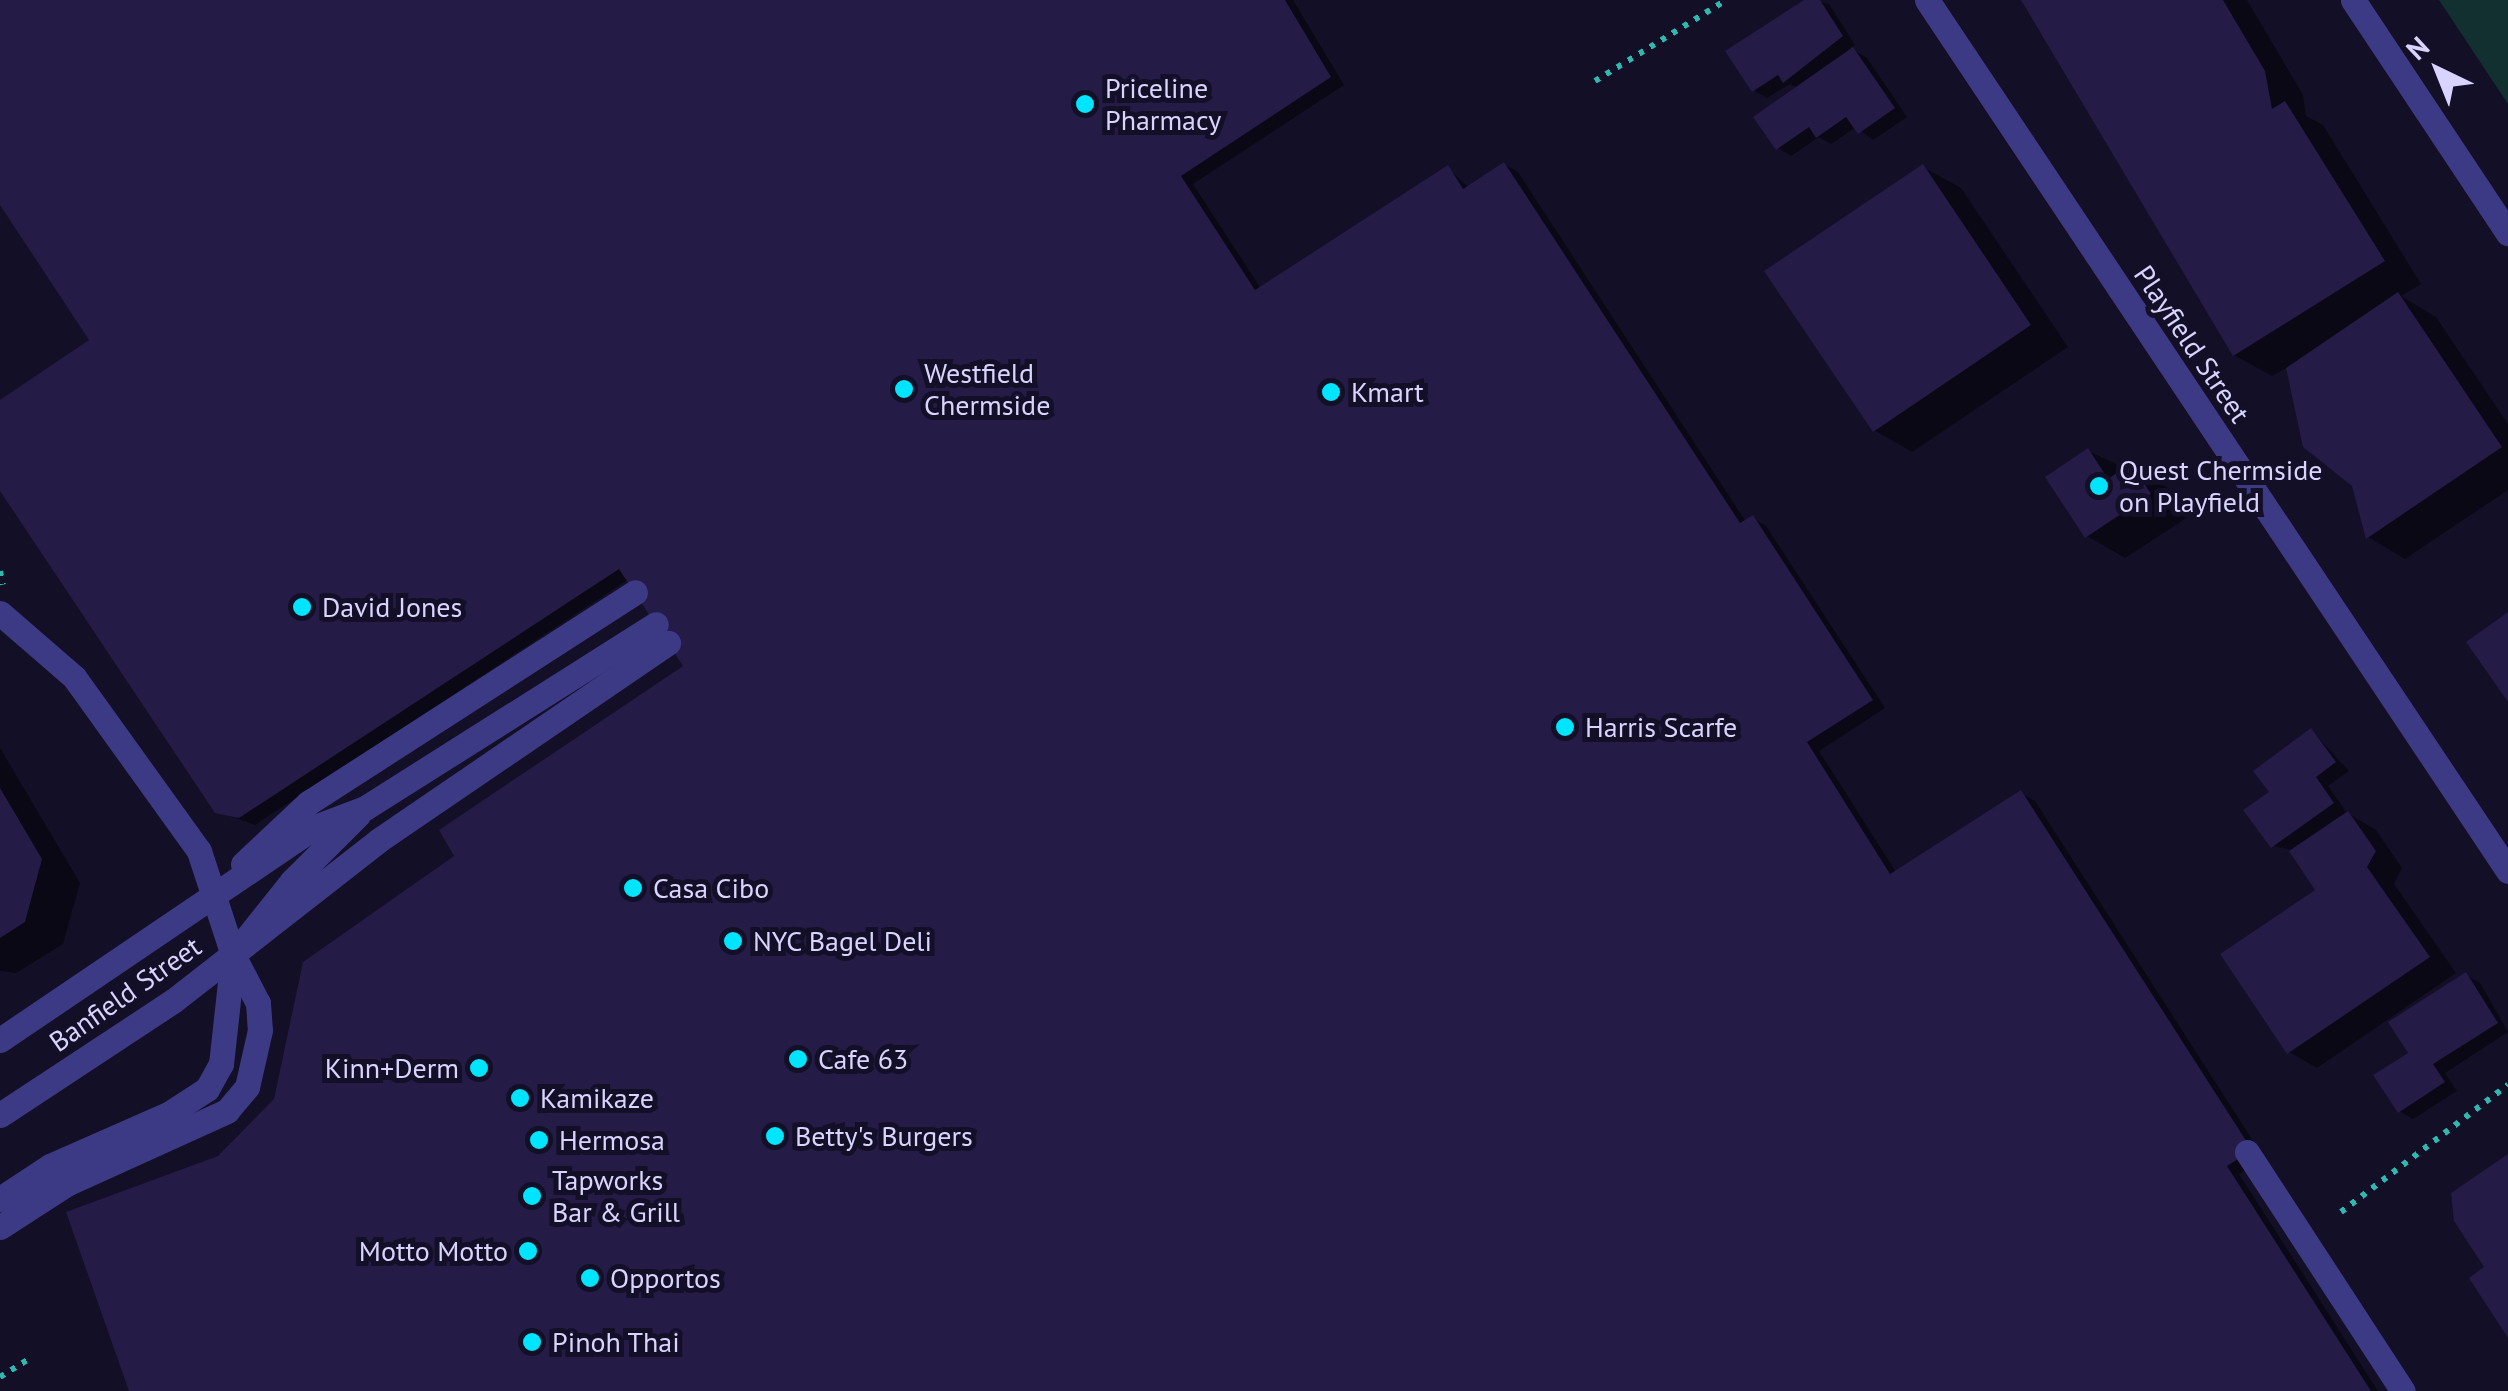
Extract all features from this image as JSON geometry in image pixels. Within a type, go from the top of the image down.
[{"type":"street","name":"Playfield Street","points":[[1927,0],[2508,871]]},
{"type":"street","points":[[2353,0],[2508,233]]},
{"type":"street","points":[[217,894],[271,832],[308,803],[635,592]]},
{"type":"street","points":[[0,613],[54,657],[99,708],[189,835],[217,894],[233,955],[258,1004],[260,1030],[253,1072],[238,1099],[215,1119],[81,1176],[0,1227]]},
{"type":"street","points":[[217,894],[315,827],[365,808],[662,634],[379,840],[233,955]]},
{"type":"street","points":[[0,1199],[50,1166],[170,1114],[207,1088],[220,1064],[233,955],[292,881],[365,808]]},
{"type":"street","name":"Banfield Street","points":[[0,1040],[217,894]]},
{"type":"street","name":"Banfield Street","points":[[0,1115],[233,955]]},
{"type":"street","points":[[2247,1152],[2403,1391]]},
{"type":"path","points":[[1596,82],[1726,0]]},
{"type":"path","points":[[2340,1212],[2508,1084]]},
{"type":"path","points":[[0,1377],[30,1358]]},
{"type":"green space","points":[[2439,0],[2508,0],[2508,104]]},
{"type":"building","name":"Westfield Chermside","points":[[0,0],[1285,0],[1331,77],[1181,176],[1255,290],[1448,165],[1463,189],[1504,162],[1740,523],[1753,515],[1873,700],[1807,742],[1890,874],[2021,790],[2252,1150],[2227,1166],[2371,1391],[129,1391],[66,1212],[218,1156],[274,1099],[303,962],[454,856],[439,830],[683,666],[619,569],[239,818],[215,813],[0,491],[0,400],[89,340],[0,205]]},
{"type":"building","points":[[1804,0],[1820,0],[1843,36],[1783,83],[1778,75],[1752,92],[1725,51]]},
{"type":"building","points":[[2021,0],[2223,0],[2265,71],[2272,109],[2285,101],[2385,261],[2233,356]]},
{"type":"building","points":[[1853,47],[1895,108],[1858,134],[1846,117],[1816,138],[1809,127],[1776,150],[1753,117]]},
{"type":"building","points":[[1923,164],[2031,325],[1873,432],[1764,271]]},
{"type":"building","points":[[2398,292],[2502,447],[2366,539],[2352,486],[2303,447],[2286,368]]},
{"type":"building","name":"Quest Chermside on Playfield","points":[[2088,448],[2108,479],[2131,463],[2151,494],[2085,538],[2045,477]]},
{"type":"building","points":[[2508,612],[2508,702],[2466,642]]},
{"type":"building","points":[[2311,728],[2336,762],[2316,777],[2334,803],[2271,848],[2243,810],[2269,792],[2253,771]]},
{"type":"building","points":[[0,788],[42,859],[25,922],[0,938]]},
{"type":"building","points":[[2348,811],[2376,851],[2367,867],[2430,957],[2287,1054],[2220,954],[2315,890],[2289,851]]},
{"type":"building","points":[[2466,972],[2498,1023],[2433,1064],[2445,1082],[2398,1113],[2373,1075],[2408,1053],[2388,1022]]},
{"type":"building","points":[[2508,1154],[2508,1338],[2469,1278],[2484,1267],[2454,1221],[2451,1193]]},
{"type":"place","name":"Priceline Pharmacy","points":[[1085,104]]},
{"type":"place","name":"Westfield Chermside","points":[[904,389]]},
{"type":"place","name":"Kmart","points":[[1331,392]]},
{"type":"place","name":"Quest Chermside on Playfield","points":[[2099,486]]},
{"type":"place","name":"David Jones","points":[[302,607]]},
{"type":"place","name":"Harris Scarfe","points":[[1565,727]]},
{"type":"place","name":"Casa Cibo","points":[[633,888]]},
{"type":"place","name":"NYC Bagel Deli","points":[[733,941]]},
{"type":"place","name":"Cafe 63","points":[[798,1059]]},
{"type":"place","name":"Kinn+Derm","points":[[479,1068]]},
{"type":"place","name":"Kamikaze","points":[[520,1098]]},
{"type":"place","name":"Betty's Burgers","points":[[775,1136]]},
{"type":"place","name":"Hermosa","points":[[539,1140]]},
{"type":"place","name":"Tapworks Bar & Grill","points":[[532,1196]]},
{"type":"place","name":"Motto Motto","points":[[528,1251]]},
{"type":"place","name":"Opportos","points":[[590,1278]]},
{"type":"place","name":"Pinoh Thai","points":[[532,1342]]}]
